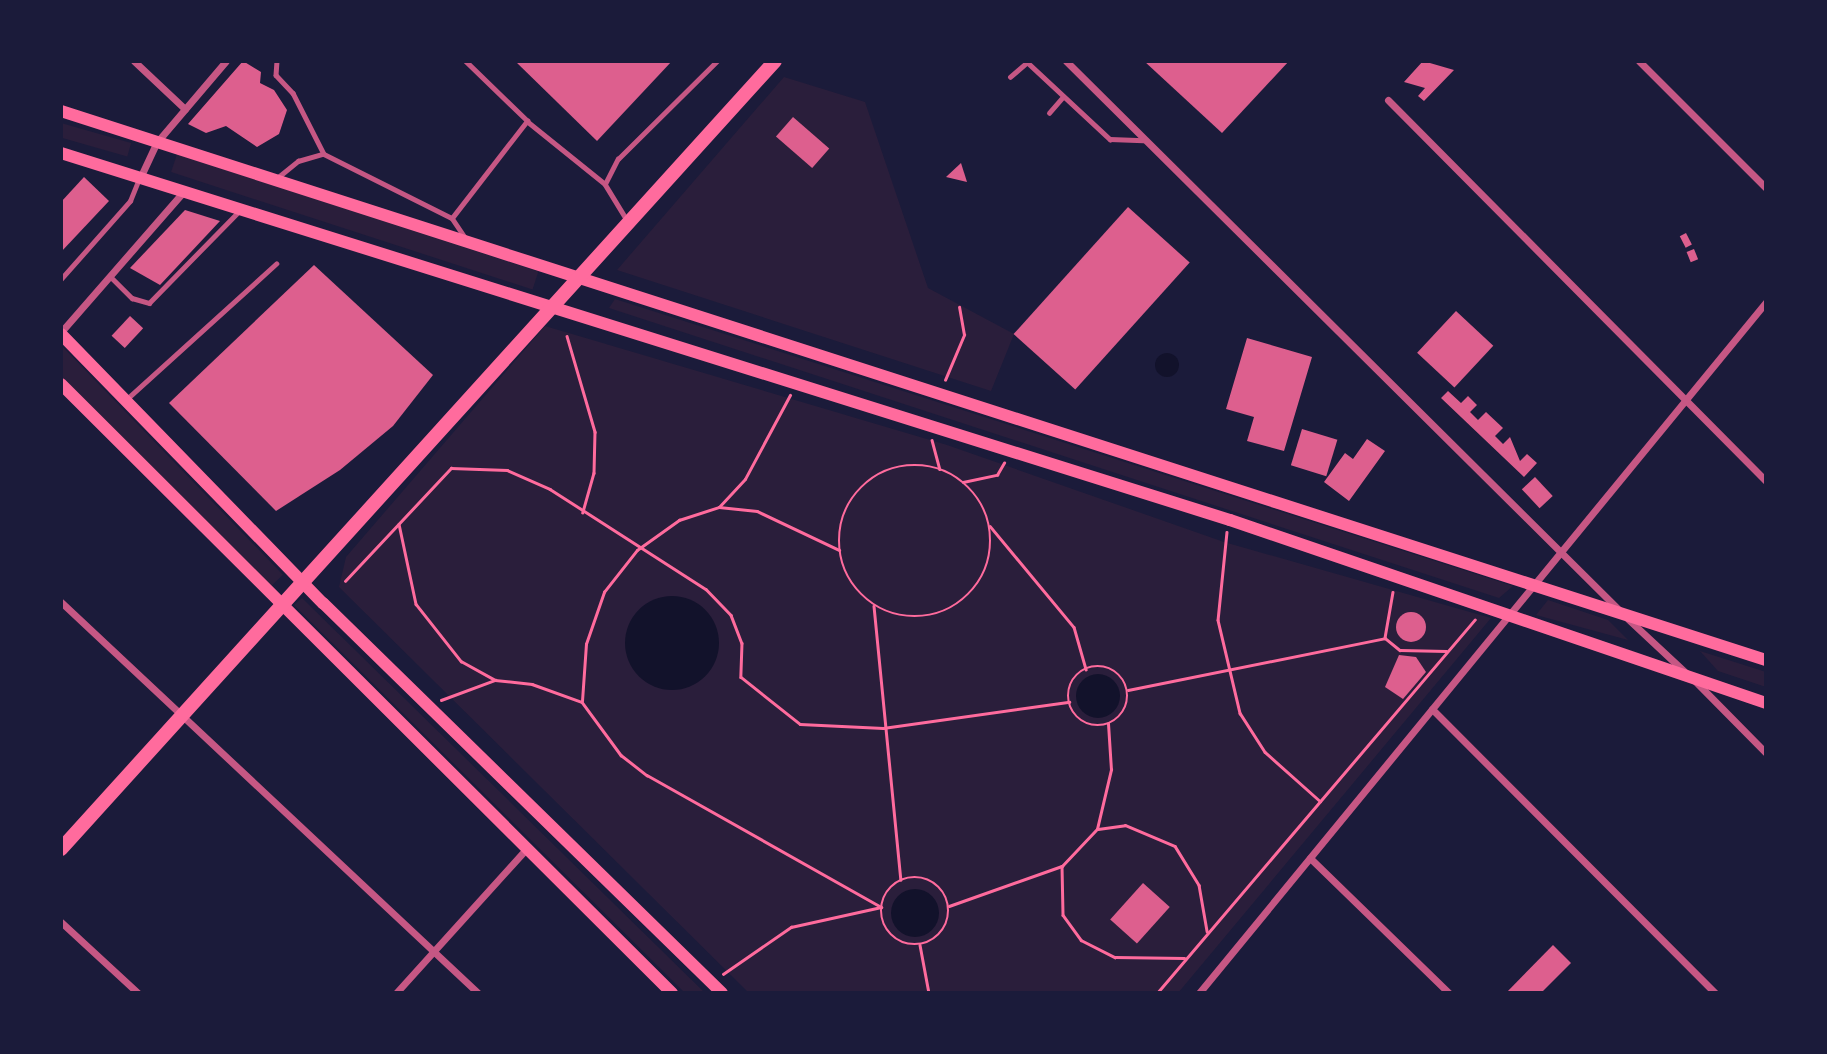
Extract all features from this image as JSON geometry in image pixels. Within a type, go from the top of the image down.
[{"type":"main road","points":[[61,849],[775,61]]},
{"type":"main road","points":[[61,111],[1766,660]]},
{"type":"main road","points":[[61,153],[1230,520],[1513,613],[1766,703]]},
{"type":"main road","points":[[61,333],[128,399],[301,581],[718,989]]},
{"type":"main road","points":[[61,384],[279,606],[672,993]]},
{"type":"street","points":[[134,61],[185,109]]},
{"type":"street","points":[[140,178],[157,142],[226,61]]},
{"type":"street","points":[[1066,61],[1623,615],[1692,678],[1766,753]]},
{"type":"street","points":[[1639,61],[1766,188]]},
{"type":"street","points":[[1388,100],[1766,481]]},
{"type":"street","points":[[61,333],[184,191]]},
{"type":"street","points":[[1199,993],[1766,302]]},
{"type":"street","points":[[61,602],[178,718],[478,993]]},
{"type":"street","points":[[1432,709],[1715,993]]},
{"type":"street","points":[[396,993],[527,848]]},
{"type":"street","points":[[1310,858],[1449,993]]},
{"type":"street","points":[[61,922],[138,993]]},
{"type":"lane","points":[[277,61],[276,75],[293,93],[324,154],[452,218],[467,240]]},
{"type":"lane","points":[[465,61],[527,121],[605,184],[628,221]]},
{"type":"lane","points":[[605,184],[618,159],[717,61]]},
{"type":"lane","points":[[1010,78],[1027,62],[1062,98],[1110,139],[1143,140]]},
{"type":"lane","points":[[1049,113],[1062,98]]},
{"type":"lane","points":[[452,218],[527,121]]},
{"type":"lane","points":[[276,179],[298,161],[324,154]]},
{"type":"lane","points":[[61,279],[130,201],[140,178]]},
{"type":"lane","points":[[111,277],[132,298],[149,303],[242,209]]},
{"type":"lane","points":[[128,399],[276,264]]},
{"type":"path","points":[[940,392],[964,335],[959,307]]},
{"type":"path","points":[[567,336],[595,432],[594,472],[583,512]]},
{"type":"path","points":[[719,507],[757,458],[792,382]]},
{"type":"path","points":[[932,426],[940,469]]},
{"type":"path","points":[[963,482],[997,475],[1012,451]]},
{"type":"path","points":[[345,581],[451,468],[507,470],[583,512],[637,550],[706,589],[731,615],[742,643],[741,677],[765,700],[800,724],[884,728],[1069,702]]},
{"type":"path","points":[[989,524],[983,575],[958,603],[923,617],[874,606],[851,582],[839,550],[841,525],[867,482],[890,469],[940,469],[963,482],[989,524],[1074,627],[1086,669]]},
{"type":"path","points":[[582,702],[586,644],[604,592],[637,550],[679,520],[719,507],[792,523],[839,550]]},
{"type":"path","points":[[1230,520],[1217,583],[1226,669],[1240,713],[1265,752],[1320,801]]},
{"type":"path","points":[[399,524],[416,604],[461,661],[495,680],[532,684],[582,702],[621,755],[647,775],[881,907],[892,936],[919,944],[939,935],[949,906]]},
{"type":"path","points":[[1385,638],[1396,574]]},
{"type":"path","points":[[718,989],[758,945],[791,927],[881,907],[901,880],[874,606]]},
{"type":"path","points":[[1157,993],[1446,650],[1477,618]]},
{"type":"path","points":[[1128,690],[1385,638],[1400,650],[1446,650]]},
{"type":"path","points":[[1086,669],[1112,669],[1128,690],[1126,707],[1108,724],[1079,719],[1069,702],[1072,683],[1086,669]]},
{"type":"path","points":[[431,709],[446,696],[495,680]]},
{"type":"path","points":[[949,906],[1062,866],[1097,829],[1111,770],[1108,724]]},
{"type":"path","points":[[1097,829],[1125,825],[1175,846],[1199,885],[1207,931]]},
{"type":"path","points":[[1062,866],[1063,915],[1081,940],[1115,957],[1184,958]]},
{"type":"path","points":[[901,880],[931,880],[949,906]]},
{"type":"path","points":[[919,944],[929,993]]},
{"type":"shaded area","points":[[784,77],[865,102],[928,288],[1014,334],[991,391],[617,270]]},
{"type":"shaded area","points":[[61,123],[131,143],[127,157],[61,138]]},
{"type":"shaded area","points":[[177,154],[538,271],[533,289],[171,172]]},
{"type":"shaded area","points":[[615,299],[1513,586],[1499,598],[609,308]]},
{"type":"shaded area","points":[[545,326],[947,445],[1224,542],[1491,618],[1178,993],[749,993],[339,587],[346,557]]},
{"type":"shaded area","points":[[62,346],[283,575],[267,590],[61,377]]},
{"type":"shaded area","points":[[1167,353],[1176,356],[1179,365],[1176,374],[1167,377],[1158,374],[1155,365],[1158,356]]},
{"type":"shaded area","points":[[672,596],[690,600],[705,610],[715,625],[719,643],[715,661],[705,676],[690,686],[672,690],[654,686],[639,676],[629,661],[625,643],[629,625],[639,610],[654,600]]},
{"type":"shaded area","points":[[302,598],[705,993],[685,993],[294,605]]},
{"type":"shaded area","points":[[1548,600],[1608,620],[1628,640],[1536,615]]},
{"type":"shaded area","points":[[1700,651],[1766,672],[1766,687],[1718,671]]},
{"type":"shaded area","points":[[1098,674],[1107,675],[1114,680],[1119,687],[1119,705],[1114,712],[1107,717],[1098,718],[1089,717],[1082,712],[1077,705],[1076,696],[1077,687],[1082,680],[1089,675]]},
{"type":"shaded area","points":[[915,889],[924,890],[932,896],[938,904],[938,922],[932,930],[924,936],[915,937],[906,936],[898,930],[892,922],[891,913],[892,904],[898,896],[906,890]]},
{"type":"building","points":[[243,61],[261,72],[260,83],[274,90],[287,110],[279,134],[257,147],[226,126],[206,133],[188,124]]},
{"type":"building","points":[[515,61],[672,61],[597,141]]},
{"type":"building","points":[[1144,61],[1289,61],[1222,133]]},
{"type":"building","points":[[1423,61],[1454,70],[1424,101],[1418,96],[1425,88],[1404,82]]},
{"type":"building","points":[[793,117],[829,148],[812,168],[776,137]]},
{"type":"building","points":[[961,163],[967,182],[946,177]]},
{"type":"building","points":[[84,177],[109,201],[61,252],[61,202]]},
{"type":"building","points":[[1128,207],[1190,263],[1075,390],[1014,334]]},
{"type":"building","points":[[185,210],[220,221],[160,285],[130,268]]},
{"type":"building","points":[[1686,233],[1692,245],[1686,248],[1680,236]]},
{"type":"building","points":[[1694,249],[1698,259],[1691,262],[1687,252]]},
{"type":"building","points":[[314,265],[433,375],[393,426],[340,470],[276,511],[169,403]]},
{"type":"building","points":[[1456,311],[1493,346],[1454,387],[1417,353]]},
{"type":"building","points":[[130,316],[143,328],[125,348],[112,336]]},
{"type":"building","points":[[1247,338],[1312,357],[1284,451],[1247,441],[1254,417],[1226,409]]},
{"type":"building","points":[[1448,391],[1461,403],[1468,396],[1477,405],[1470,412],[1478,420],[1486,412],[1503,428],[1495,436],[1503,444],[1510,437],[1520,461],[1527,454],[1537,463],[1524,477],[1441,398]]},
{"type":"building","points":[[1302,429],[1337,440],[1326,476],[1291,465]]},
{"type":"building","points":[[1367,439],[1385,451],[1349,501],[1324,482],[1345,453],[1353,459]]},
{"type":"building","points":[[1535,477],[1553,496],[1540,508],[1522,489]]},
{"type":"building","points":[[1411,612],[1421,617],[1426,627],[1421,637],[1411,642],[1401,637],[1396,627],[1401,617]]},
{"type":"building","points":[[1399,655],[1416,657],[1426,672],[1403,699],[1385,687]]},
{"type":"building","points":[[1143,883],[1170,907],[1137,944],[1110,919]]},
{"type":"building","points":[[1553,945],[1571,963],[1541,993],[1506,993]]}]
